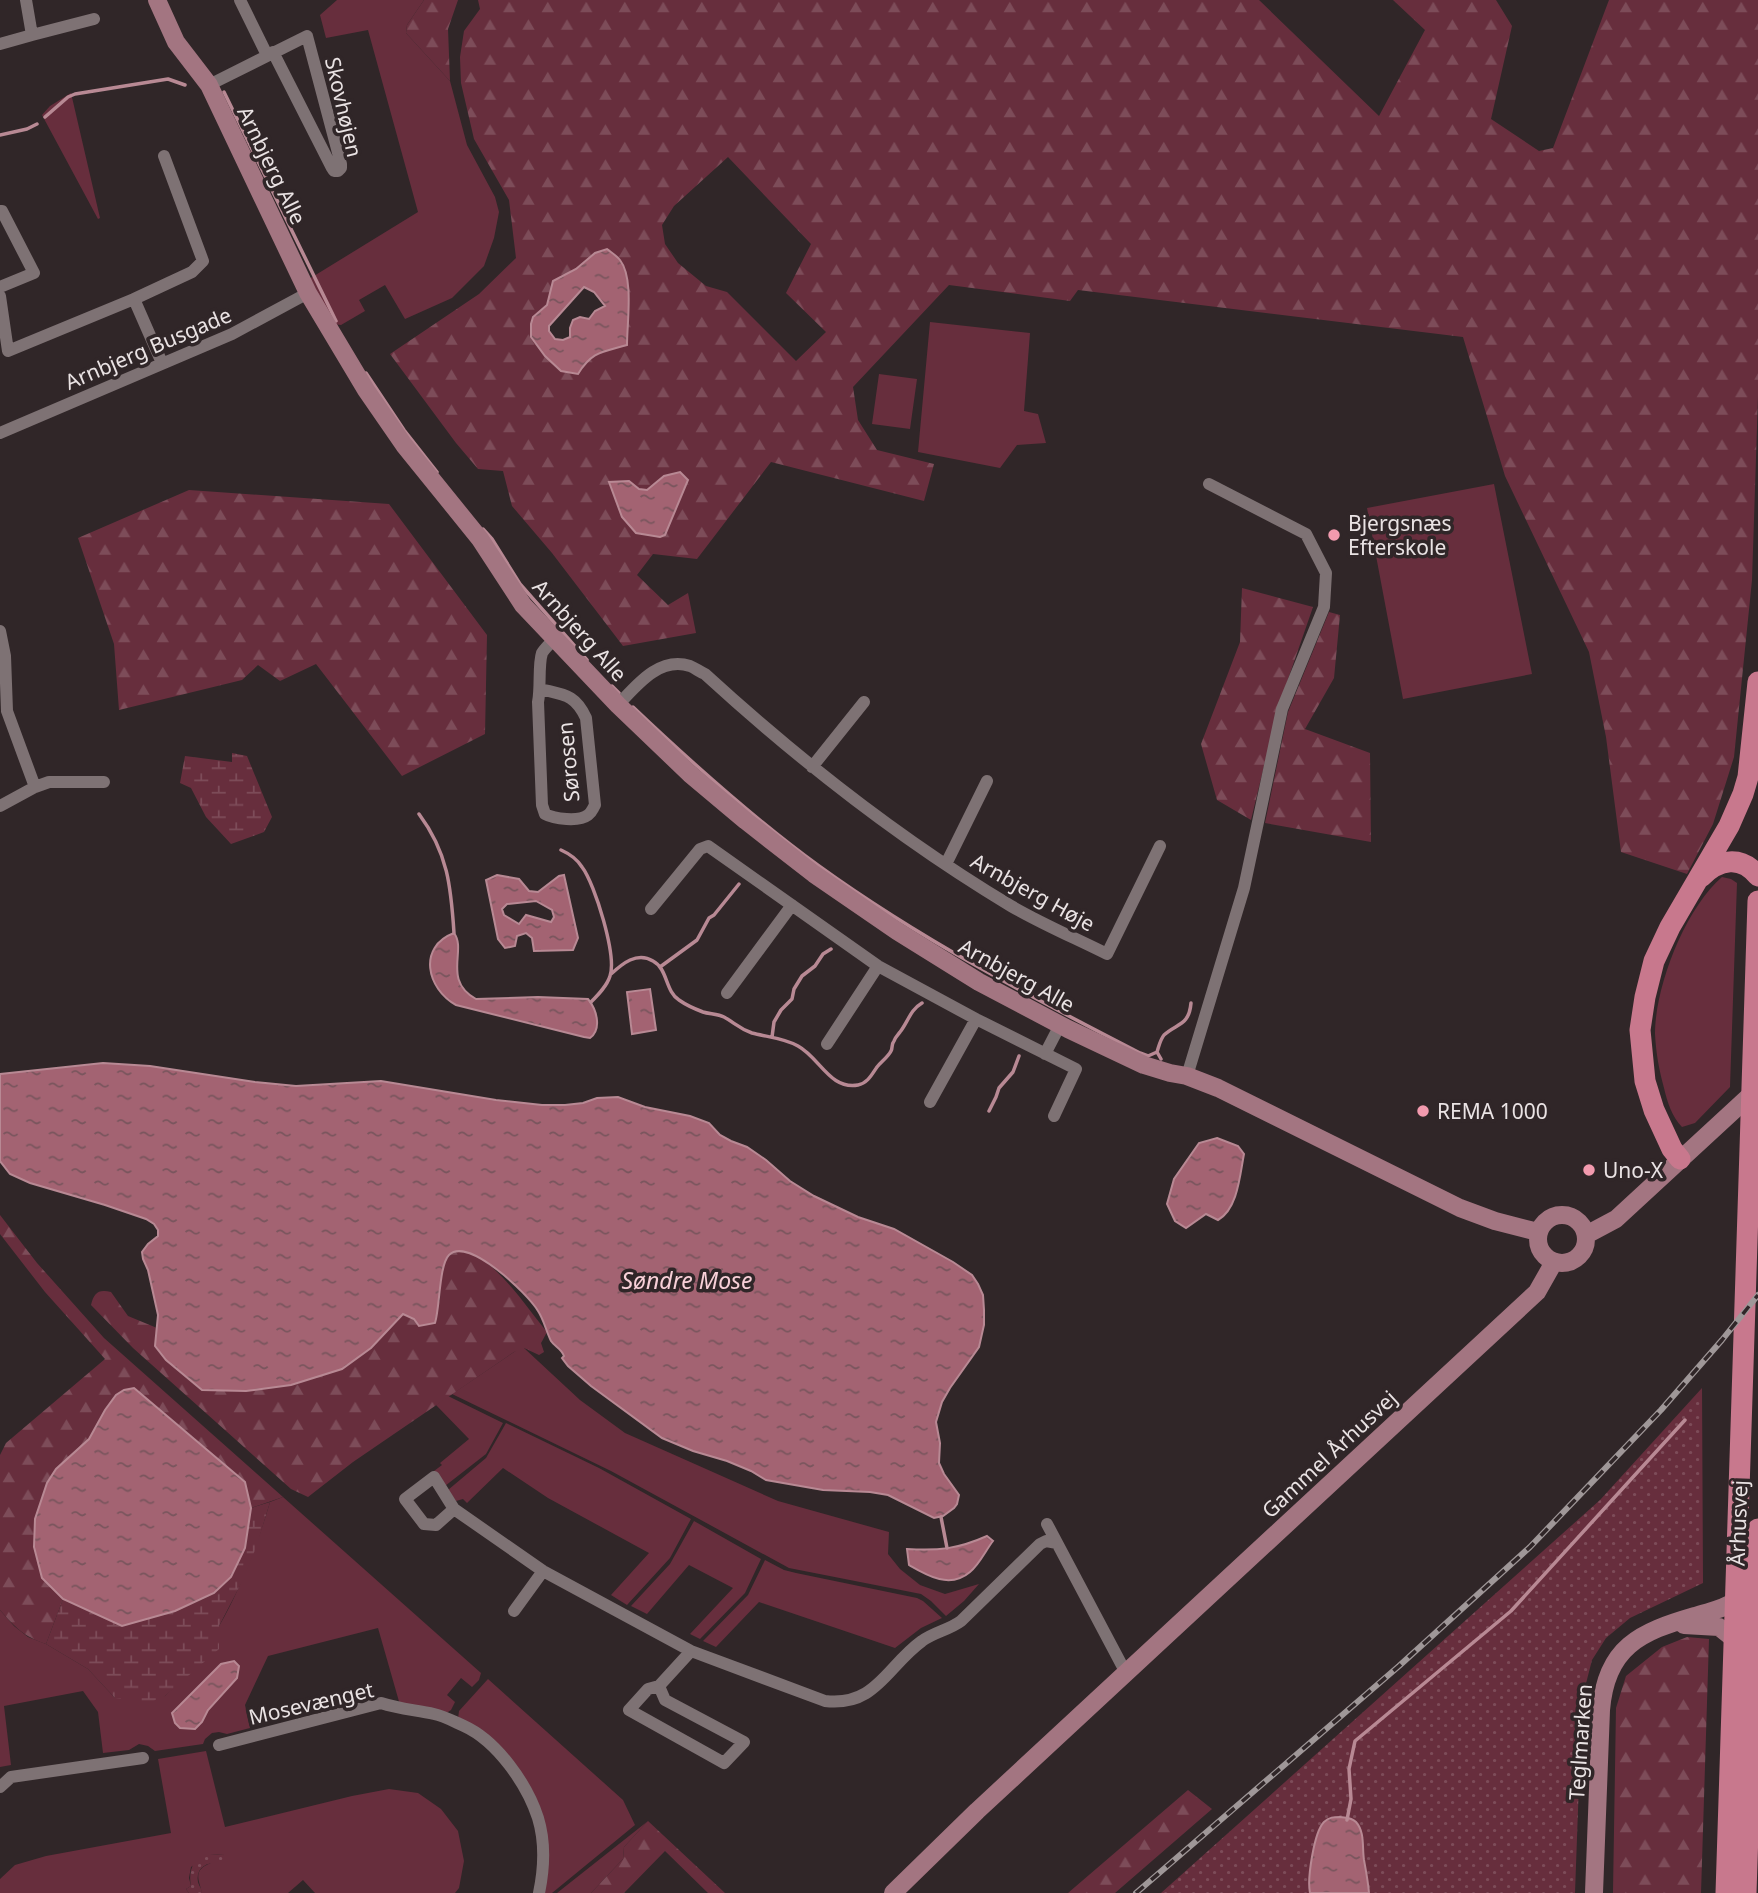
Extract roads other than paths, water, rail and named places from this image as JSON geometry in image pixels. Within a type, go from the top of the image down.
[{"type":"main road","points":[[1680,1159],[1671,1147],[1654,1110],[1645,1081],[1640,1030],[1645,997],[1654,961],[1670,927],[1733,818],[1743,794],[1748,777],[1758,682]]},
{"type":"main road","points":[[1699,878],[1712,868],[1728,862],[1747,865],[1758,876]]},
{"type":"main road","name":"Århusvej","points":[[1726,1893],[1758,901]]},
{"type":"main road","name":"Århusvej","points":[[1746,1893],[1758,1529]]},
{"type":"street","points":[[26,0],[32,35]]},
{"type":"street","name":"Arnbjerg Alle","points":[[157,0],[177,41],[208,85],[308,293],[366,390],[404,445],[480,539],[523,605],[618,705],[690,774],[814,874],[897,931],[979,982],[1144,1065],[1219,1088],[1460,1208],[1495,1221],[1538,1232]]},
{"type":"street","name":"Skovhøjen","points":[[208,85],[270,54],[307,36],[341,168],[338,171],[332,168],[270,54],[240,0]]},
{"type":"street","points":[[0,44],[94,19]]},
{"type":"street","points":[[0,296],[8,351],[192,272],[203,261],[164,156]]},
{"type":"street","points":[[0,211],[34,273],[0,287]]},
{"type":"street","name":"Arnbjerg Busgade","points":[[0,433],[258,321],[308,293]]},
{"type":"street","points":[[134,299],[162,363]]},
{"type":"street","points":[[1187,1076],[1244,888],[1282,709],[1324,607],[1326,573],[1306,534],[1209,484]]},
{"type":"street","points":[[0,631],[5,656],[7,710],[35,787]]},
{"type":"street","name":"Sørosen","points":[[540,689],[572,697],[581,706],[586,718],[595,805],[591,813],[584,818],[554,819],[545,814],[542,805],[538,702],[541,656],[554,639]]},
{"type":"street","name":"Arnbjerg Høje","points":[[618,705],[651,673],[662,668],[689,666],[705,674],[861,806],[1013,907],[1107,954],[1160,846]]},
{"type":"street","points":[[812,767],[864,702]]},
{"type":"street","points":[[0,806],[49,782],[104,782]]},
{"type":"street","name":"Arnbjerg Høje","points":[[946,864],[987,782]]},
{"type":"street","points":[[651,909],[700,849],[708,845],[878,966],[1076,1069],[1054,1116]]},
{"type":"street","points":[[727,993],[792,905]]},
{"type":"street","points":[[827,1044],[878,966]]},
{"type":"street","points":[[930,1102],[976,1019]]},
{"type":"street","points":[[1045,1054],[1060,1025]]},
{"type":"street","points":[[1586,1235],[1616,1219],[1758,1088]]},
{"type":"street","points":[[1566,1215],[1579,1222],[1586,1235],[1580,1255],[1568,1262],[1554,1262],[1549,1259],[1541,1251],[1537,1239],[1538,1232],[1552,1216],[1566,1215]]},
{"type":"street","name":"Gammel Århusvej","points":[[892,1893],[1537,1292],[1554,1262]]},
{"type":"street","points":[[454,1509],[543,1571],[691,1651],[825,1701],[839,1703],[855,1700],[871,1690],[923,1640],[961,1621],[1040,1544],[1046,1541],[1057,1543]]},
{"type":"street","points":[[1047,1524],[1126,1673]]},
{"type":"street","points":[[514,1611],[543,1571]]},
{"type":"street","name":"Teglmarken","points":[[1594,1893],[1601,1710],[1605,1681],[1619,1657],[1636,1639],[1666,1624],[1719,1611],[1735,1601]]},
{"type":"street","name":"Teglmarken","points":[[1666,1624],[1719,1628],[1734,1639]]},
{"type":"street","points":[[659,1686],[665,1700],[744,1742],[724,1763],[629,1710],[648,1689],[659,1686],[691,1651]]},
{"type":"street","name":"Mosevænget","points":[[219,1745],[381,1703],[398,1709],[436,1714],[468,1728],[492,1746],[510,1765],[526,1790],[538,1818],[543,1846],[543,1875],[539,1893]]},
{"type":"street","points":[[0,1787],[11,1777],[143,1758]]},
{"type":"water","points":[[607,249],[619,259],[624,268],[628,289],[627,345],[593,357],[578,374],[561,371],[531,337],[533,317],[547,305],[553,281],[576,269],[595,253]],"holes":[[[584,287],[594,292],[605,306],[595,311],[589,319],[580,317],[573,320],[570,337],[555,339],[549,326]]]},
{"type":"water","points":[[680,472],[688,480],[665,535],[660,537],[636,533],[622,517],[609,482],[629,481],[639,489],[647,490],[664,476]]},
{"type":"water","points":[[497,875],[519,879],[529,891],[538,892],[564,875],[578,938],[573,950],[534,951],[532,938],[526,933],[517,936],[515,946],[505,948],[498,939],[486,880]],"holes":[[[536,901],[552,910],[554,917],[551,922],[526,915],[519,924],[504,915],[502,909],[507,904]]]},
{"type":"water","points":[[454,933],[458,948],[460,983],[476,999],[588,999],[597,1019],[594,1034],[590,1038],[584,1037],[456,1005],[446,998],[433,979],[431,958],[442,939]]},
{"type":"water","points":[[650,989],[656,1030],[632,1034],[627,992]]},
{"type":"water","name":"Søndre Mose","points":[[103,1063],[150,1066],[296,1086],[381,1081],[542,1105],[565,1105],[597,1098],[618,1097],[645,1107],[690,1116],[709,1123],[720,1135],[747,1147],[814,1196],[858,1217],[894,1229],[953,1262],[972,1275],[978,1284],[983,1295],[984,1310],[979,1347],[950,1388],[936,1422],[940,1443],[939,1463],[959,1495],[957,1504],[943,1516],[934,1518],[888,1495],[823,1490],[766,1480],[727,1461],[662,1438],[568,1366],[561,1351],[551,1341],[538,1311],[523,1292],[483,1260],[470,1253],[458,1251],[449,1255],[443,1268],[435,1323],[419,1326],[414,1319],[403,1314],[371,1348],[342,1369],[291,1385],[246,1391],[202,1390],[166,1360],[155,1346],[158,1315],[142,1252],[158,1236],[154,1224],[105,1205],[30,1183],[10,1174],[0,1161],[0,1074]]},
{"type":"water","points":[[1217,1138],[1238,1146],[1244,1154],[1234,1200],[1225,1215],[1218,1220],[1206,1214],[1186,1228],[1175,1221],[1167,1204],[1174,1179],[1199,1143]]},
{"type":"water","points":[[134,1388],[245,1482],[251,1508],[245,1548],[231,1577],[214,1593],[175,1611],[122,1626],[63,1599],[42,1578],[34,1547],[35,1519],[47,1483],[56,1469],[89,1439],[116,1395]]},
{"type":"water","points":[[987,1536],[993,1541],[976,1565],[970,1572],[955,1580],[939,1579],[909,1565],[907,1549],[948,1548]]},
{"type":"water","points":[[234,1661],[239,1666],[237,1678],[208,1710],[202,1722],[195,1729],[180,1728],[172,1713],[221,1664]]},
{"type":"water","points":[[1340,1817],[1354,1820],[1361,1830],[1369,1893],[1310,1893],[1310,1867],[1320,1827],[1326,1820]]},
{"type":"waterway","points":[[45,117],[75,94],[168,79],[185,85]]},
{"type":"waterway","points":[[224,92],[336,321]]},
{"type":"waterway","points":[[0,135],[37,124]]},
{"type":"waterway","points":[[366,373],[404,430],[437,472]]},
{"type":"waterway","points":[[483,529],[520,584],[587,660]]},
{"type":"waterway","points":[[612,686],[619,693]]},
{"type":"waterway","points":[[633,707],[747,809],[794,848],[857,893],[1016,988],[1140,1053],[1148,1056],[1157,1052],[1161,1059]]},
{"type":"waterway","points":[[419,814],[429,828],[442,857],[451,900],[454,933]]},
{"type":"waterway","points":[[561,850],[576,859],[587,876],[608,937],[610,976],[605,987],[591,1002]]},
{"type":"waterway","points":[[660,967],[697,940],[709,918],[739,884]]},
{"type":"waterway","points":[[772,1037],[774,1022],[792,999],[794,989],[802,976],[831,949]]},
{"type":"waterway","points":[[611,974],[636,958],[647,958],[658,965],[674,996],[682,1002],[703,1012],[724,1017],[752,1033],[793,1043],[806,1051],[833,1078],[848,1085],[858,1085],[869,1078],[890,1053],[895,1038],[922,1003]]},
{"type":"waterway","points":[[1157,1052],[1164,1035],[1188,1016],[1191,1003]]},
{"type":"waterway","points":[[989,1111],[999,1088],[1013,1072],[1019,1056]]},
{"type":"waterway","points":[[1347,1820],[1351,1799],[1349,1769],[1355,1741],[1511,1611],[1685,1420]]},
{"type":"waterway","points":[[941,1517],[947,1548]]},
{"type":"railway","points":[[1136,1893],[1399,1666],[1530,1547],[1661,1410],[1758,1295]]},
{"type":"place","name":"Bjergsnæs Efterskole","points":[[1334,535]]},
{"type":"place","name":"REMA 1000","points":[[1423,1111]]},
{"type":"place","name":"Uno-X","points":[[1589,1170]]}]
